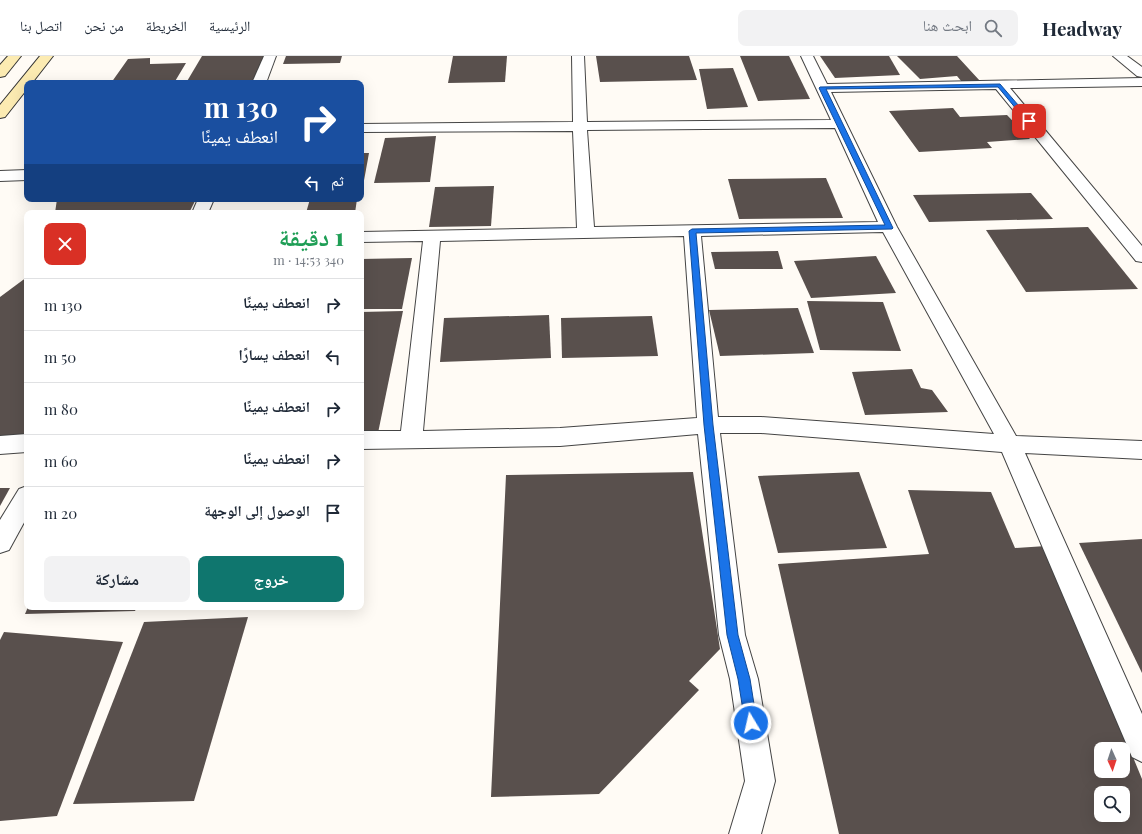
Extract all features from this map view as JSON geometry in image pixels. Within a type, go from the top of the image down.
[{"type":"main road","points":[[0,73],[15,56]]},
{"type":"main road","points":[[28,80],[47,56]]},
{"type":"main road","points":[[0,114],[24,84]]},
{"type":"street","points":[[260,80],[270,56]]},
{"type":"street","points":[[578,56],[586,233]]},
{"type":"street","points":[[807,56],[889,228],[1010,444],[1142,747]]},
{"type":"street","points":[[1119,56],[1142,73]]},
{"type":"street","points":[[822,88],[1142,82]]},
{"type":"street","points":[[1000,85],[1142,257]]},
{"type":"street","points":[[364,128],[840,124]]},
{"type":"street","points":[[0,176],[24,175]]},
{"type":"street","points":[[364,237],[889,228]]},
{"type":"street","points":[[692,231],[708,425],[732,635],[744,679],[760,781],[744,834]]},
{"type":"street","points":[[411,439],[432,235]]},
{"type":"street","points":[[364,440],[560,437],[708,425],[761,425],[1010,444],[1142,450]]},
{"type":"street","points":[[0,445],[24,443]]},
{"type":"street","points":[[0,542],[24,501]]},
{"type":"building","points":[[202,56],[266,56],[254,80],[188,80]]},
{"type":"building","points":[[286,56],[342,56],[340,63],[283,64]]},
{"type":"building","points":[[453,56],[507,56],[505,82],[448,83]]},
{"type":"building","points":[[596,56],[689,56],[697,80],[600,82]]},
{"type":"building","points":[[740,56],[789,56],[810,99],[758,101]]},
{"type":"building","points":[[820,56],[889,56],[900,75],[835,78]]},
{"type":"building","points":[[897,56],[957,56],[980,81],[962,82],[957,76],[920,79]]},
{"type":"building","points":[[150,58],[150,64],[186,63],[176,80],[113,80],[128,59]]},
{"type":"building","points":[[733,68],[748,107],[707,109],[699,69]]},
{"type":"building","points":[[953,108],[960,117],[1007,115],[1030,139],[987,142],[992,148],[919,152],[889,111]]},
{"type":"building","points":[[436,136],[430,182],[374,183],[385,138]]},
{"type":"building","points":[[364,153],[369,153],[364,180]]},
{"type":"building","points":[[826,178],[843,218],[739,219],[728,179]]},
{"type":"building","points":[[494,186],[491,226],[429,227],[435,187]]},
{"type":"building","points":[[1031,193],[1053,219],[929,222],[913,195]]},
{"type":"building","points":[[57,202],[194,202],[190,210],[55,210]]},
{"type":"building","points":[[309,202],[357,202],[355,210],[307,210]]},
{"type":"building","points":[[1088,227],[1138,289],[1026,292],[986,230]]},
{"type":"building","points":[[778,251],[783,269],[715,269],[711,252]]},
{"type":"building","points":[[876,256],[896,293],[811,298],[794,261]]},
{"type":"building","points":[[412,258],[402,309],[364,309],[364,259]]},
{"type":"building","points":[[24,279],[24,435],[0,435],[0,297]]},
{"type":"building","points":[[807,301],[883,302],[901,351],[820,350]]},
{"type":"building","points":[[798,308],[814,353],[720,356],[709,310]]},
{"type":"building","points":[[403,311],[378,433],[364,434],[364,312]]},
{"type":"building","points":[[549,315],[551,358],[440,362],[444,318]]},
{"type":"building","points":[[652,316],[658,356],[562,358],[561,318]]},
{"type":"building","points":[[912,369],[921,388],[932,390],[948,412],[865,415],[852,372]]},
{"type":"building","points":[[693,472],[720,649],[689,681],[699,690],[599,794],[491,797],[506,475]]},
{"type":"building","points":[[859,472],[887,548],[778,553],[758,476]]},
{"type":"building","points":[[0,488],[10,488],[0,506]]},
{"type":"building","points":[[908,490],[991,492],[1015,548],[1046,546],[1127,742],[1094,742],[1094,778],[1130,778],[1130,750],[1142,779],[1142,834],[839,834],[778,564],[929,554]]},
{"type":"building","points":[[1142,539],[1142,673],[1079,543]]},
{"type":"building","points":[[27,610],[136,610],[135,611],[25,614]]},
{"type":"building","points":[[248,617],[194,801],[73,804],[144,622]]},
{"type":"building","points":[[4,632],[123,642],[57,816],[0,821],[0,640]]},
{"type":"route","points":[[751,723],[744,679],[732,635],[708,425],[692,231],[889,228],[822,88],[1000,85],[1029,121]]}]
